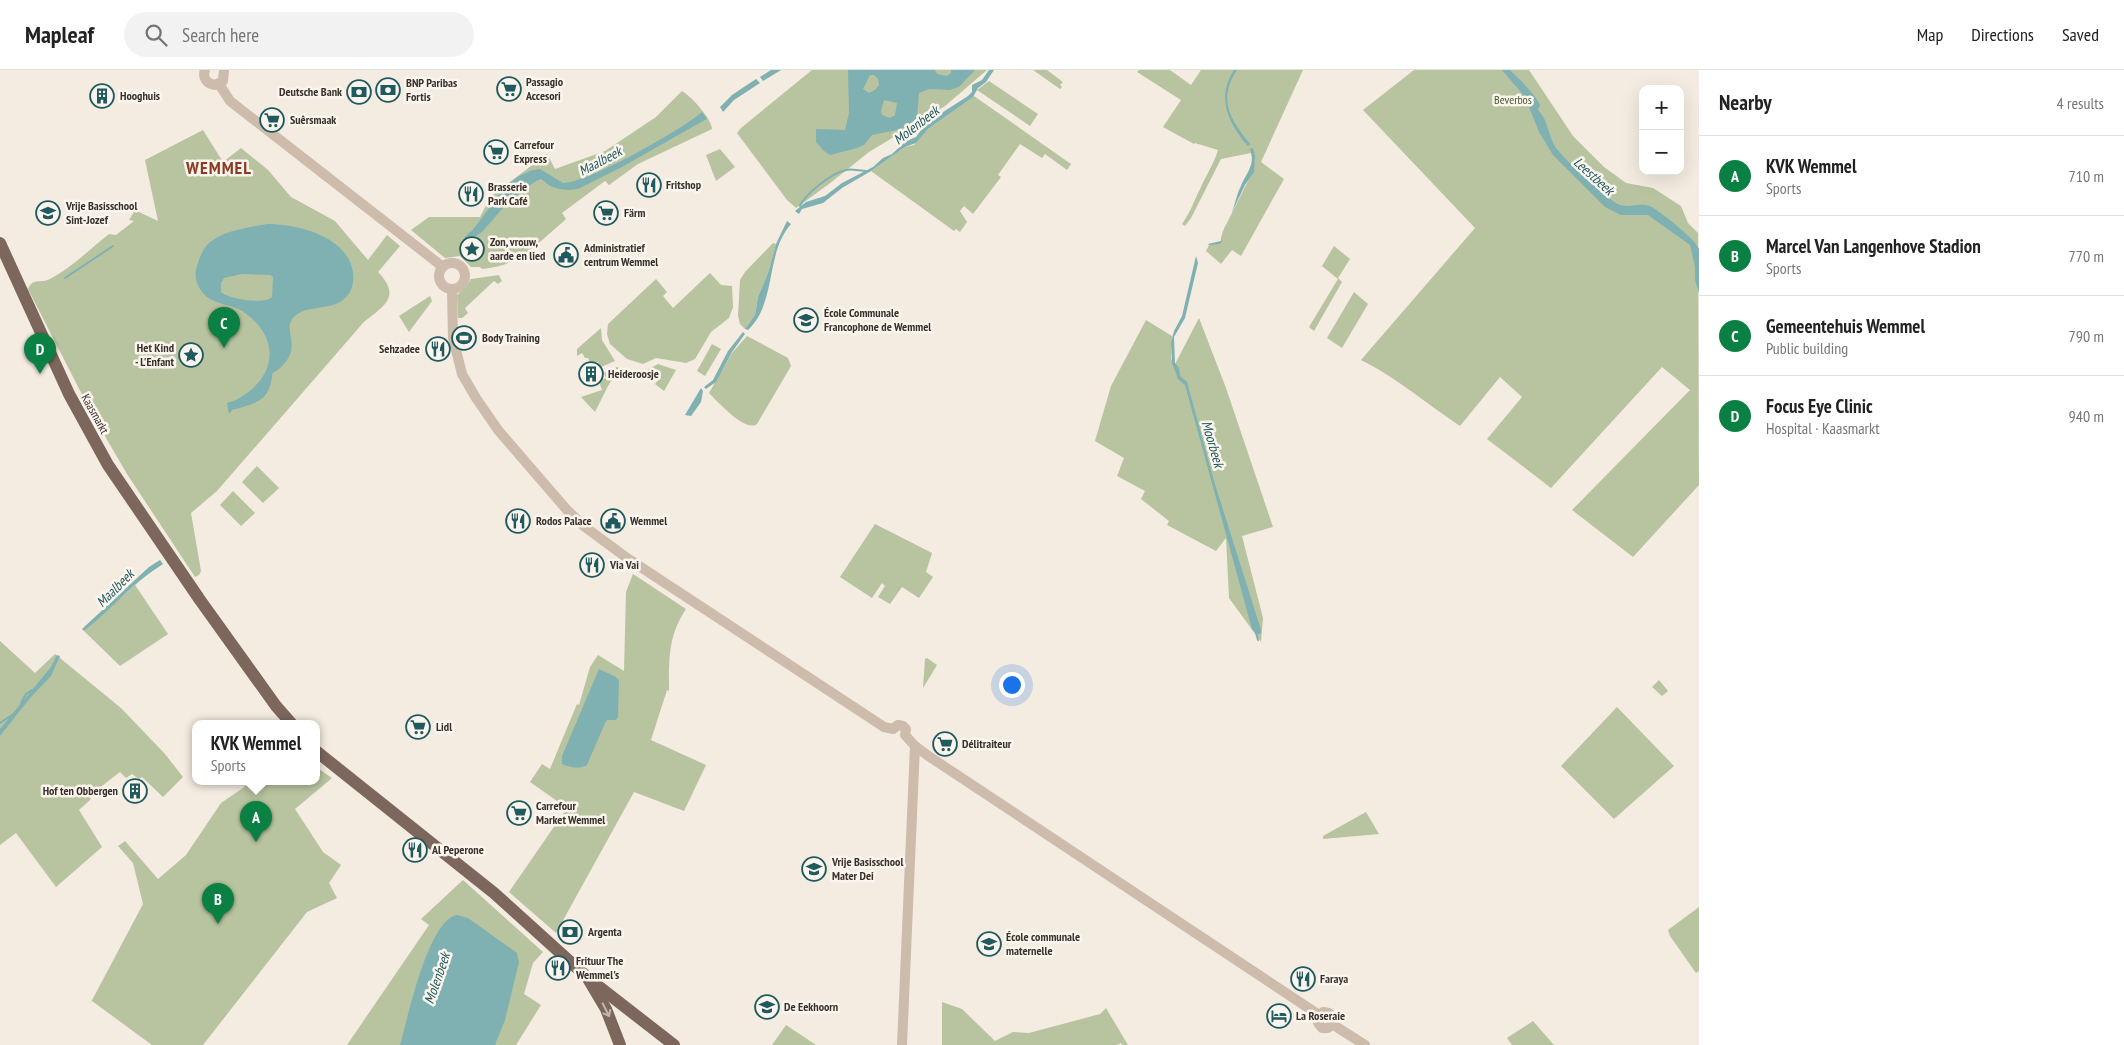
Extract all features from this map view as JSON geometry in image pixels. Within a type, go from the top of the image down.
[{"type":"main road","name":"Kaasmarkt","points":[[0,244],[30,312],[83,421],[108,465],[276,706],[288,720]]},
{"type":"main road","points":[[320,754],[480,881],[587,977],[674,1045]]},
{"type":"main road","points":[[587,977],[606,1009],[620,1045]]},
{"type":"street","points":[[205,70],[204,75],[207,82],[219,84]]},
{"type":"street","points":[[219,84],[224,78],[224,70]]},
{"type":"street","points":[[219,84],[230,101],[443,267]]},
{"type":"street","points":[[450,263],[457,264],[464,270],[463,284],[459,288],[452,290],[444,287],[441,283],[440,271],[443,267],[450,263]]},
{"type":"street","points":[[452,290],[453,338],[462,374],[498,430],[567,510],[585,526],[628,558],[876,722],[893,729],[898,725],[903,726],[906,729],[905,736],[915,746],[1319,1015],[1318,1023],[1322,1028],[1328,1028],[1332,1024],[1365,1045]]},
{"type":"street","points":[[902,1045],[915,746]]},
{"type":"green space","points":[[812,70],[987,70],[945,106],[869,152],[796,208],[787,200],[737,133]]},
{"type":"green space","points":[[1033,70],[1047,70],[1063,82],[1060,85],[1062,87],[1060,89]]},
{"type":"green space","points":[[1139,70],[1170,70],[1191,85],[1201,70],[1303,70],[1261,162],[1284,179],[1241,256],[1232,250],[1221,264],[1206,251],[1209,245],[1222,241],[1224,229],[1250,177],[1255,156],[1252,156],[1251,153],[1221,159],[1191,218],[1185,226],[1182,224],[1190,211],[1218,150],[1194,144],[1163,127],[1181,100],[1137,72]]},
{"type":"green space","name":"Beverbos","points":[[1414,70],[1529,70],[1573,136],[1604,167],[1626,183],[1653,188],[1681,206],[1688,223],[1698,233],[1699,485],[1633,557],[1572,510],[1690,390],[1662,367],[1551,488],[1487,439],[1522,397],[1500,377],[1460,426],[1399,383],[1361,360],[1475,228],[1363,110]]},
{"type":"green space","points":[[989,81],[1038,114],[1030,126],[977,90]]},
{"type":"green space","points":[[682,91],[700,108],[709,120],[712,129],[638,164],[609,185],[605,181],[562,213],[566,219],[517,259],[495,267],[482,269],[480,267],[471,267],[460,256],[445,258],[411,230],[429,217],[480,217],[491,196],[535,163],[534,158],[547,154],[555,169],[605,151],[656,117]]},
{"type":"green space","points":[[974,96],[1071,164],[1067,170],[1045,154],[1042,158],[1020,144],[998,175],[1001,177],[973,214],[964,206],[960,211],[967,222],[960,232],[956,229],[954,231],[871,171],[905,147],[914,145],[928,129]]},
{"type":"green space","points":[[203,130],[223,162],[241,148],[268,170],[291,197],[335,221],[368,260],[387,235],[400,246],[378,272],[389,288],[387,301],[363,323],[217,491],[191,513],[201,571],[195,577],[127,474],[92,414],[28,289],[32,283],[47,280],[58,275],[109,234],[116,235],[134,221],[129,220],[134,212],[139,212],[158,221],[145,160]]},
{"type":"green space","points":[[720,149],[735,167],[716,181],[706,155]]},
{"type":"green space","points":[[773,243],[776,244],[768,273],[758,297],[755,315],[745,329],[740,324],[738,316],[740,280],[745,272]]},
{"type":"green space","points":[[1334,246],[1350,259],[1338,278],[1342,282],[1314,331],[1309,327],[1338,279],[1322,266]]},
{"type":"green space","points":[[710,273],[721,285],[732,286],[733,307],[729,318],[711,332],[695,359],[686,363],[656,358],[643,364],[627,359],[610,344],[607,334],[608,324],[656,279],[667,292],[663,296],[673,308]]},
{"type":"green space","points":[[499,275],[502,281],[498,284],[494,281],[465,308],[468,313],[462,318],[458,318],[457,295],[466,287],[471,279]]},
{"type":"green space","points":[[1354,292],[1368,304],[1342,348],[1327,338]]},
{"type":"green space","points":[[430,296],[432,301],[409,332],[399,316]]},
{"type":"green space","points":[[1199,318],[1226,388],[1273,527],[1242,536],[1263,618],[1261,642],[1229,598],[1226,538],[1216,551],[1167,525],[1169,521],[1141,499],[1145,491],[1117,476],[1124,458],[1095,441],[1111,386],[1146,320],[1172,336],[1171,358],[1174,366]]},
{"type":"green space","points":[[601,328],[602,340],[615,361],[601,367],[598,362],[591,364],[582,353],[577,356],[577,349]]},
{"type":"green space","points":[[747,336],[788,358],[791,366],[757,424],[752,426],[739,421],[709,393],[732,353]]},
{"type":"green space","points":[[712,344],[721,349],[705,376],[697,371]]},
{"type":"green space","points":[[658,364],[676,370],[664,391],[655,384],[658,380],[645,371]]},
{"type":"green space","points":[[617,367],[619,368],[595,412],[581,397],[602,390],[599,381],[606,378],[604,373]]},
{"type":"green space","points":[[257,466],[279,488],[263,503],[242,482]]},
{"type":"green space","points":[[233,491],[255,513],[241,526],[220,505]]},
{"type":"green space","points":[[875,524],[932,553],[926,572],[933,577],[919,598],[902,587],[890,604],[878,597],[885,586],[882,583],[872,598],[840,577]]},
{"type":"green space","points":[[633,574],[686,609],[673,638],[669,691],[667,690],[651,740],[706,765],[684,811],[634,792],[556,933],[509,892],[567,808],[530,782],[542,764],[550,769],[577,704],[579,705],[590,667],[598,655],[624,671],[626,592]]},
{"type":"green space","points":[[135,585],[168,634],[120,666],[84,631]]},
{"type":"green space","points":[[0,641],[35,673],[55,654],[121,708],[165,754],[183,777],[163,797],[142,777],[139,779],[132,774],[126,778],[120,772],[89,796],[91,799],[79,810],[102,847],[56,887],[16,833],[0,845]]},
{"type":"green space","points":[[927,658],[937,665],[923,688],[925,659]]},
{"type":"green space","points":[[1659,680],[1668,691],[1662,696],[1652,687]]},
{"type":"green space","points":[[1617,707],[1674,766],[1614,819],[1561,766]]},
{"type":"green space","points":[[320,770],[332,778],[295,809],[323,852],[341,865],[329,883],[337,898],[307,912],[203,1045],[152,1045],[92,1001],[90,1004],[143,904],[133,863],[118,846],[125,841],[158,879],[186,855],[221,803],[247,785],[320,785]]},
{"type":"green space","points":[[1366,812],[1379,834],[1323,839],[1323,836]]},
{"type":"green space","points":[[463,880],[543,952],[533,963],[524,994],[541,1005],[516,1045],[347,1045],[429,925],[421,919]]},
{"type":"green space","points":[[1699,907],[1699,971],[1696,973],[1670,936],[1668,930]]},
{"type":"green space","points":[[942,1002],[962,1009],[995,1041],[1013,1032],[1029,1033],[1100,1014],[1106,1008],[1128,1045],[1122,1045],[1121,1043],[1117,1045],[942,1045]]},
{"type":"green space","points":[[1533,1021],[1554,1045],[1512,1045],[1507,1038]]},
{"type":"green space","points":[[786,1025],[816,1045],[772,1045]]},
{"type":"water","points":[[771,70],[781,70],[763,81],[760,77]]},
{"type":"water","points":[[848,70],[935,70],[937,74],[947,76],[951,73],[951,70],[975,70],[959,87],[950,90],[929,89],[919,93],[917,117],[901,129],[872,135],[864,145],[830,155],[816,142],[816,129],[845,130],[849,113]],"holes":[[[870,75],[874,75],[878,79],[879,85],[869,93],[863,89]],[[884,100],[897,103],[895,115],[890,118],[882,115],[881,111]]]},
{"type":"water","points":[[989,70],[994,70],[986,82],[978,88],[973,97],[928,129],[916,143],[905,147],[871,171],[842,188],[823,203],[802,209],[799,214],[795,211],[806,202],[825,196],[842,183],[873,167],[883,158],[892,154],[906,141],[916,137],[926,123],[968,96],[972,92],[972,85],[982,80]]},
{"type":"water","points":[[1234,70],[1237,70],[1231,81],[1227,100],[1232,118],[1250,144],[1248,146],[1230,119],[1225,100],[1229,80]]},
{"type":"water","points":[[1502,70],[1510,70],[1535,96],[1540,105],[1538,110],[1544,118],[1556,148],[1584,177],[1620,205],[1650,206],[1691,239],[1699,249],[1699,293],[1695,280],[1695,267],[1690,245],[1648,215],[1621,215],[1605,207],[1553,155],[1539,132],[1525,97]]},
{"type":"water","points":[[756,79],[760,83],[734,100],[723,112],[720,107],[732,95]]},
{"type":"water","points":[[702,112],[707,119],[622,167],[578,189],[559,189],[550,186],[541,179],[536,181],[510,200],[482,232],[468,241],[464,239],[502,192],[519,177],[540,169],[563,183],[575,181],[634,154],[675,131]]},
{"type":"water","points":[[1253,148],[1255,156],[1254,172],[1245,185],[1231,214],[1238,191],[1250,169],[1252,155],[1250,149]]},
{"type":"water","points":[[787,221],[791,224],[777,249],[763,306],[757,319],[748,330],[745,329],[755,315],[758,297],[768,273],[776,244]]},
{"type":"water","points":[[268,224],[307,230],[332,242],[342,250],[349,261],[353,273],[353,285],[343,300],[331,305],[304,311],[293,318],[290,323],[292,342],[289,357],[272,374],[268,391],[260,400],[232,410],[229,414],[227,403],[241,397],[253,388],[262,377],[268,366],[270,354],[268,343],[263,331],[242,311],[215,302],[204,294],[196,281],[196,270],[207,245],[219,236],[235,230]],"holes":[[[242,274],[270,275],[273,277],[272,297],[268,299],[262,301],[246,300],[231,297],[221,292],[221,283],[224,278]]]},
{"type":"water","points":[[1222,235],[1222,241],[1220,244],[1208,244],[1221,241]]},
{"type":"water","points":[[1196,256],[1198,263],[1185,318],[1174,337],[1175,363],[1179,368],[1180,376],[1187,382],[1214,481],[1261,630],[1261,633],[1257,635],[1252,629],[1185,385],[1178,379],[1172,363],[1171,342],[1174,331],[1182,316]]},
{"type":"water","points":[[743,332],[745,334],[732,352],[716,382],[706,389],[704,387],[713,380],[728,351]]},
{"type":"water","points":[[701,388],[703,391],[701,402],[691,416],[685,415]]},
{"type":"water","points":[[160,560],[163,564],[132,587],[94,623],[84,631],[82,629],[149,567]]},
{"type":"water","points":[[57,655],[60,656],[51,676],[30,698],[0,736],[0,729],[51,667]]},
{"type":"water","points":[[599,669],[616,677],[619,681],[618,717],[616,720],[607,720],[605,723],[587,765],[572,767],[562,764],[562,756]]},
{"type":"water","points":[[457,915],[468,918],[517,953],[519,962],[505,1020],[495,1045],[400,1045],[428,951],[447,921]]},
{"type":"waterway","name":"Molenbeek","points":[[800,206],[808,195],[834,175],[848,169],[866,171]]},
{"type":"waterway","points":[[65,278],[113,246]]},
{"type":"waterway","name":"Moorbeek","points":[[1256,633],[1258,640]]},
{"type":"waterway","name":"Maalbeek","points":[[21,703],[26,694],[32,690]]},
{"type":"waterway","name":"Maalbeek","points":[[0,723],[12,715]]},
{"type":"place","name":"Passagio Accesori","points":[[509,89]]},
{"type":"place","name":"BNP Paribas Fortis","points":[[388,90]]},
{"type":"place","name":"Deutsche Bank","points":[[359,92]]},
{"type":"place","name":"Hooghuis","points":[[102,96]]},
{"type":"place","name":"Suêrsmaak","points":[[272,120]]},
{"type":"place","name":"Carrefour Express","points":[[496,152]]},
{"type":"place","name":"Fritshop","points":[[649,185]]},
{"type":"place","name":"Brasserie Park Café","points":[[471,194]]},
{"type":"place","name":"Vrije Basisschool Sint-Jozef","points":[[48,213]]},
{"type":"place","name":"Färm","points":[[606,213]]},
{"type":"place","name":"Zon, vrouw, aarde en lied","points":[[472,249]]},
{"type":"place","name":"Administratief centrum Wemmel","points":[[566,255]]},
{"type":"place","name":"École Communale Francophone de Wemmel","points":[[806,320]]},
{"type":"place","name":"Body Training","points":[[464,338]]},
{"type":"place","name":"Gemeentehuis Wemmel","points":[[224,348]]},
{"type":"place","name":"Sehzadee","points":[[438,349]]},
{"type":"place","name":"Het Kind - L'Enfant","points":[[191,355]]},
{"type":"place","name":"Focus Eye Clinic","points":[[40,374]]},
{"type":"place","name":"Heideroosje","points":[[591,374]]},
{"type":"place","name":"Rodos Palace","points":[[518,521]]},
{"type":"place","name":"Wemmel","points":[[613,521]]},
{"type":"place","name":"Via Vai","points":[[592,565]]},
{"type":"place","name":"Lidl","points":[[418,727]]},
{"type":"place","name":"Délitraiteur","points":[[945,744]]},
{"type":"place","name":"Hof ten Obbergen","points":[[135,791]]},
{"type":"place","name":"Carrefour Market Wemmel","points":[[519,813]]},
{"type":"place","name":"KVK Wemmel","points":[[256,842]]},
{"type":"place","name":"Al Peperone","points":[[415,850]]},
{"type":"place","name":"Vrije Basisschool Mater Dei","points":[[814,869]]},
{"type":"place","name":"Marcel Van Langenhove Stadion","points":[[218,924]]},
{"type":"place","name":"Argenta","points":[[570,932]]},
{"type":"place","name":"École communale maternelle","points":[[989,944]]},
{"type":"place","name":"Frituur The Wemmel's","points":[[558,968]]},
{"type":"place","name":"Faraya","points":[[1303,979]]},
{"type":"place","name":"De Eekhoorn","points":[[767,1007]]},
{"type":"place","name":"La Roseraie","points":[[1279,1016]]},
{"type":"district","name":"WEMMEL","points":[[219,168]]},
{"type":"water label","name":"Leestbeek","points":[[1594,176]]}]
